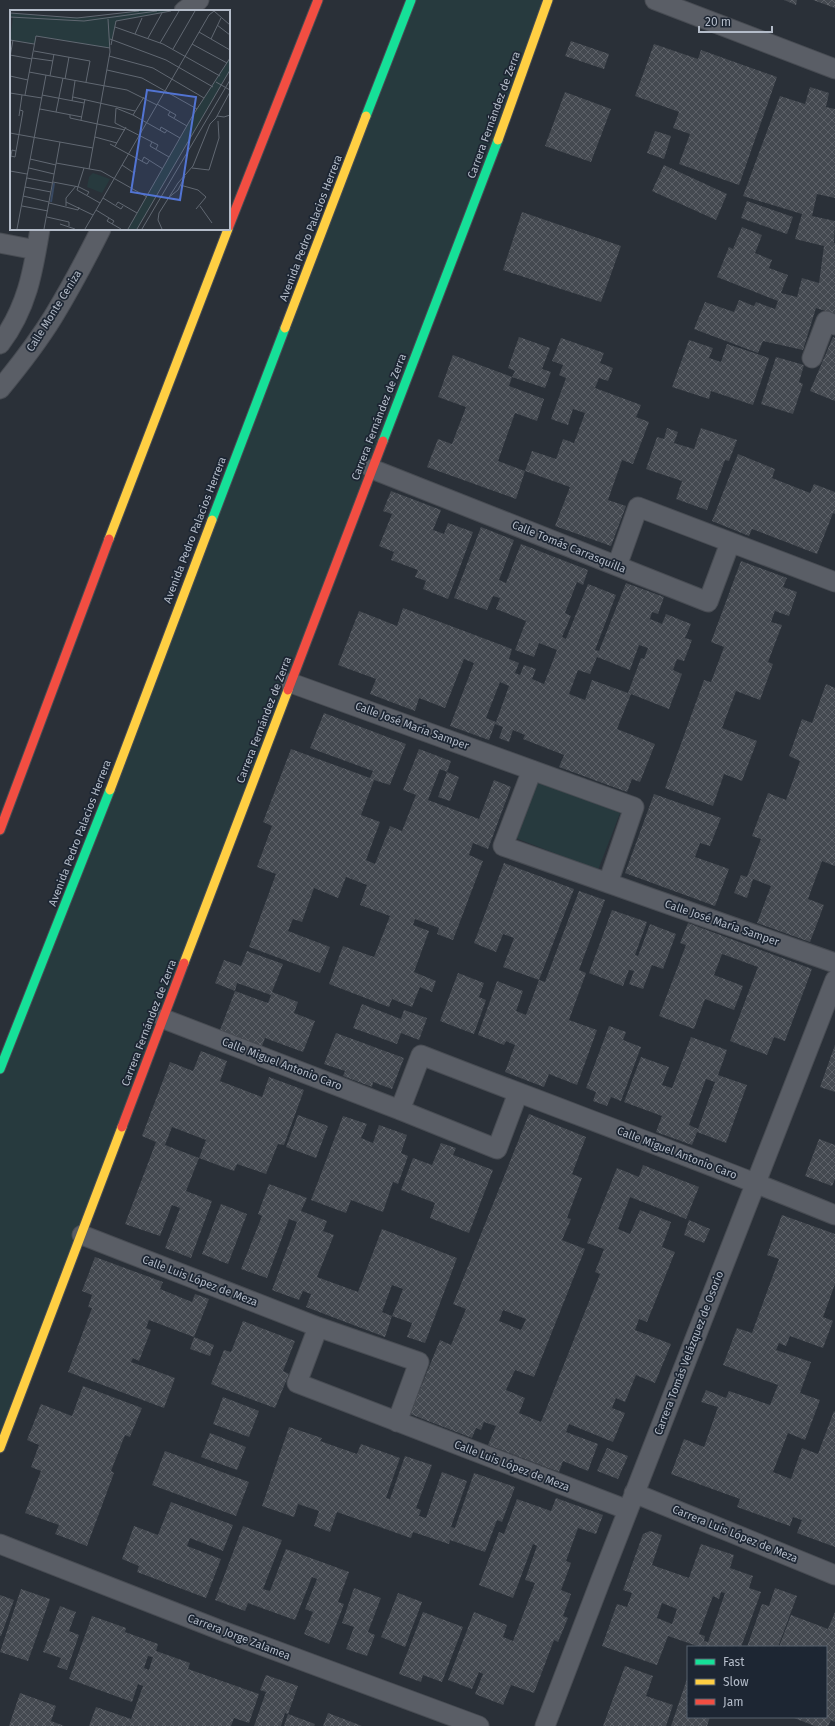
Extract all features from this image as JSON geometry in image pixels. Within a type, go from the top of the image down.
[{"type":"main road","points":[[230,223],[318,0]]},
{"type":"main road","name":"Avenida Pedro Palacios Herrera","points":[[0,1069],[115,778],[252,412],[411,0]]},
{"type":"main road","name":"Carrera Fernández de Zerra","points":[[0,1448],[372,468],[512,105],[548,0]]},
{"type":"main road","points":[[0,830],[114,524],[228,230]]},
{"type":"street","points":[[185,10],[199,0]]},
{"type":"street","points":[[202,10],[206,0]]},
{"type":"street","points":[[655,0],[835,69]]},
{"type":"street","points":[[0,344],[14,324],[23,304],[33,274],[40,230]]},
{"type":"street","name":"Calle Monte Ceniza","points":[[0,389],[23,361],[52,319],[76,278],[100,230]]},
{"type":"street","points":[[0,244],[36,250]]},
{"type":"street","points":[[812,358],[826,321],[835,325]]},
{"type":"street","name":"Calle Tomás Carrasquilla","points":[[372,468],[708,602],[730,543]]},
{"type":"street","points":[[617,566],[638,507],[835,582]]},
{"type":"street","name":"Calle José María Samper","points":[[291,683],[634,807],[608,883]]},
{"type":"street","name":"Calle José María Samper","points":[[532,770],[503,846],[835,963]]},
{"type":"street","name":"Carrera Tomás Velázquez de Osorio","points":[[545,1726],[835,980]]},
{"type":"street","name":"Calle Miguel Antonio Caro","points":[[164,1019],[497,1149],[518,1093]]},
{"type":"street","name":"Calle Miguel Antonio Caro","points":[[400,1110],[421,1055],[756,1183],[835,1215]]},
{"type":"street","name":"Calle Luis López de Meza","points":[[82,1235],[318,1327],[419,1362],[397,1422]]},
{"type":"street","name":"Calle Luis López de Meza","points":[[318,1327],[297,1383],[397,1422],[631,1502]]},
{"type":"street","name":"Carrera Luis López de Meza","points":[[631,1502],[835,1575]]},
{"type":"street","name":"Carrera Jorge Zalamea","points":[[0,1544],[220,1630],[479,1726]]},
{"type":"green space","points":[[411,0],[548,0],[0,1448],[0,1069]]},
{"type":"green space","points":[[537,776],[622,808],[598,870],[513,837]]},
{"type":"building","points":[[784,0],[797,0],[796,5]]},
{"type":"building","points":[[813,0],[835,0],[835,8]]},
{"type":"building","points":[[571,41],[609,54],[604,69],[565,56]]},
{"type":"building","points":[[654,44],[698,59],[701,50],[777,77],[739,185],[679,164],[690,134],[673,128],[679,112],[635,96]]},
{"type":"building","points":[[810,87],[829,93],[826,107],[835,109],[835,198],[817,194],[812,216],[835,221],[835,314],[816,308],[803,350],[763,341],[758,353],[694,329],[705,302],[734,312],[739,300],[754,306],[756,302],[775,309],[778,301],[717,277],[729,247],[733,249],[742,227],[762,235],[755,253],[772,260],[769,268],[788,275],[781,293],[797,297],[802,278],[819,283],[824,246],[795,239],[802,214],[743,196],[780,96],[805,104]]},
{"type":"building","points":[[565,92],[611,109],[591,162],[545,146]]},
{"type":"building","points":[[655,131],[671,136],[664,159],[647,153]]},
{"type":"building","points":[[664,165],[727,194],[716,220],[652,191]]},
{"type":"building","points":[[747,201],[793,217],[787,234],[741,218]]},
{"type":"building","points":[[522,212],[621,246],[601,302],[503,270]]},
{"type":"building","points":[[519,337],[550,348],[542,369],[551,372],[545,388],[512,377],[515,371],[508,368]]},
{"type":"building","points":[[833,337],[835,338],[835,401],[810,391]]},
{"type":"building","points":[[561,338],[604,353],[600,363],[613,368],[608,381],[599,378],[595,388],[641,405],[636,417],[649,422],[633,464],[622,460],[608,500],[626,506],[611,546],[555,526],[570,487],[525,471],[532,451],[556,459],[563,439],[574,443],[585,413],[573,409],[568,425],[551,419],[566,378],[559,375],[563,365],[552,361]]},
{"type":"building","points":[[689,340],[713,348],[709,358],[721,362],[727,344],[769,358],[753,405],[711,391],[709,399],[672,387]]},
{"type":"building","points":[[453,355],[512,377],[509,386],[544,399],[537,421],[515,413],[498,461],[525,471],[516,499],[427,467],[438,439],[452,444],[466,407],[438,397]]},
{"type":"building","points":[[776,357],[804,365],[799,382],[803,384],[793,414],[761,404]]},
{"type":"building","points":[[667,428],[678,432],[674,443],[694,449],[701,428],[737,440],[729,461],[725,460],[707,510],[676,499],[682,481],[646,469],[657,437],[664,439]]},
{"type":"building","points":[[738,454],[775,469],[772,478],[810,493],[814,484],[835,492],[835,514],[833,513],[817,554],[752,529],[749,536],[712,521]]},
{"type":"building","points":[[391,491],[441,510],[433,530],[444,534],[448,523],[473,532],[448,599],[423,589],[426,581],[415,577],[418,570],[391,560],[394,552],[379,546],[392,514],[383,511]]},
{"type":"building","points":[[481,527],[514,540],[499,580],[506,583],[521,544],[588,570],[583,585],[577,582],[565,613],[571,616],[562,637],[566,639],[588,584],[616,595],[595,650],[599,651],[626,583],[664,597],[658,614],[652,612],[650,619],[662,624],[666,614],[691,624],[685,638],[692,640],[684,661],[677,659],[673,670],[682,674],[669,709],[631,694],[617,729],[655,744],[640,782],[632,779],[627,792],[559,767],[564,755],[523,739],[525,735],[513,730],[509,742],[499,738],[503,727],[495,724],[489,740],[450,726],[474,663],[464,659],[445,708],[419,698],[415,711],[370,694],[376,679],[338,665],[359,611],[397,626],[403,608],[512,649],[509,659],[519,663],[515,673],[520,675],[524,665],[536,669],[532,679],[544,684],[557,650],[539,643],[534,657],[515,650],[526,621],[496,609],[500,598],[493,596],[487,610],[454,598]],"holes":[[[639,645],[648,648],[644,659],[641,658],[628,693],[592,680],[585,700],[569,694],[578,670],[590,674],[597,657],[630,670]],[[500,682],[509,686],[496,722],[486,718]]]},
{"type":"building","points":[[741,561],[787,578],[783,587],[797,592],[789,616],[775,611],[771,622],[782,625],[768,662],[773,664],[760,700],[736,691],[722,728],[757,741],[742,781],[724,774],[713,806],[665,788],[704,680],[711,682],[724,647],[711,642]]},
{"type":"building","points":[[826,684],[835,688],[835,866],[822,861],[808,899],[824,905],[810,942],[757,923],[771,886],[753,879],[747,898],[734,893],[741,875],[747,877],[761,839],[752,836],[768,793],[786,800],[800,761],[789,756],[802,719],[812,723]]},
{"type":"building","points":[[324,713],[406,744],[390,785],[374,780],[361,815],[380,822],[366,860],[375,864],[390,826],[402,831],[416,795],[403,790],[419,749],[451,761],[447,772],[440,769],[428,800],[479,819],[494,780],[511,787],[488,849],[473,843],[469,855],[483,861],[453,940],[437,934],[439,928],[415,919],[413,925],[429,931],[414,972],[436,981],[432,992],[420,987],[412,1007],[392,999],[389,1007],[329,984],[343,946],[374,957],[390,916],[360,905],[367,885],[346,877],[338,898],[314,888],[302,922],[293,919],[288,931],[330,947],[320,973],[249,947],[276,874],[257,867],[272,826],[263,822],[291,749],[370,778],[373,771],[310,748]]},
{"type":"building","points":[[447,772],[459,777],[450,801],[438,797]]},
{"type":"building","points":[[654,794],[721,818],[710,846],[700,843],[695,857],[729,869],[715,906],[625,873]]},
{"type":"building","points":[[504,863],[574,889],[539,980],[503,967],[514,938],[503,934],[496,952],[474,943]]},
{"type":"building","points":[[579,891],[605,900],[579,970],[586,973],[569,1020],[597,1030],[577,1085],[549,1074],[544,1087],[505,1072],[515,1045],[506,1041],[504,1045],[478,1035],[497,981],[523,991],[516,1011],[526,1015],[539,980],[545,982]]},
{"type":"building","points":[[612,910],[647,922],[635,955],[638,956],[650,924],[676,934],[663,969],[652,965],[643,989],[629,984],[634,971],[629,970],[623,986],[589,973]]},
{"type":"building","points":[[688,923],[812,969],[785,1041],[774,1037],[767,1055],[730,1041],[758,967],[722,954],[714,975],[743,986],[734,1010],[705,999],[694,1029],[659,1016],[686,945],[680,943]]},
{"type":"building","points":[[247,951],[283,964],[272,992],[298,1002],[294,1013],[315,1021],[303,1052],[265,1038],[262,1046],[220,1030],[235,991],[215,983],[224,960],[241,966]],"holes":[[[237,983],[271,995],[268,1003],[235,991]]]},
{"type":"building","points":[[458,973],[484,983],[479,997],[486,1000],[474,1034],[440,1021]]},
{"type":"building","points":[[362,1004],[401,1019],[404,1010],[427,1018],[419,1040],[401,1033],[397,1044],[353,1028]]},
{"type":"building","points":[[609,1026],[626,1032],[623,1040],[641,1047],[621,1101],[611,1097],[607,1106],[593,1101],[596,1092],[586,1088]]},
{"type":"building","points":[[336,1033],[404,1058],[392,1089],[373,1082],[372,1087],[343,1076],[345,1071],[324,1064]]},
{"type":"building","points":[[691,1037],[727,1050],[718,1075],[747,1085],[726,1143],[697,1132],[692,1145],[656,1132],[662,1116],[624,1102],[641,1057],[669,1067],[662,1085],[672,1088]],"holes":[[[706,1079],[715,1082],[698,1129],[689,1125]]]},
{"type":"building","points":[[835,1045],[835,1092],[820,1087]]},
{"type":"building","points":[[201,1051],[227,1061],[220,1081],[262,1097],[269,1077],[304,1090],[284,1145],[278,1144],[266,1174],[237,1164],[234,1171],[199,1158],[186,1191],[212,1201],[191,1258],[165,1248],[180,1208],[172,1205],[160,1236],[125,1224],[156,1142],[142,1136],[170,1062],[193,1071]],"holes":[[[172,1127],[206,1140],[199,1158],[165,1145]]]},
{"type":"building","points":[[529,1114],[586,1137],[572,1174],[582,1178],[567,1218],[571,1219],[562,1240],[585,1249],[534,1377],[515,1370],[506,1390],[525,1398],[519,1413],[541,1422],[600,1274],[595,1272],[604,1249],[587,1243],[617,1168],[639,1177],[643,1165],[699,1187],[686,1219],[630,1197],[618,1229],[630,1234],[640,1210],[671,1222],[662,1247],[675,1252],[647,1322],[639,1319],[635,1330],[671,1344],[655,1383],[636,1375],[625,1402],[616,1398],[612,1408],[625,1413],[613,1442],[569,1424],[566,1432],[598,1444],[588,1471],[563,1461],[559,1472],[488,1445],[496,1426],[484,1422],[481,1430],[476,1428],[472,1438],[410,1414],[440,1340],[451,1345],[466,1309],[453,1304]],"holes":[[[503,1310],[526,1319],[521,1330],[499,1321]]]},
{"type":"building","points":[[298,1115],[328,1126],[316,1158],[286,1147]]},
{"type":"building","points":[[343,1116],[367,1124],[361,1138],[373,1143],[379,1125],[407,1135],[401,1153],[408,1156],[398,1184],[393,1182],[383,1212],[351,1200],[346,1213],[311,1200]]},
{"type":"building","points":[[819,1139],[835,1145],[835,1179],[832,1186],[805,1176]]},
{"type":"building","points":[[441,1143],[456,1148],[453,1155],[493,1170],[469,1233],[430,1218],[435,1203],[401,1190],[413,1158],[432,1165]]},
{"type":"building","points":[[269,1184],[307,1198],[301,1211],[327,1221],[323,1231],[334,1235],[317,1277],[358,1292],[382,1229],[457,1258],[425,1343],[407,1337],[412,1323],[392,1316],[385,1337],[306,1307],[311,1294],[303,1291],[299,1300],[272,1290],[297,1222],[289,1219],[267,1278],[241,1269],[262,1216],[258,1214]],"holes":[[[392,1285],[403,1289],[392,1316],[382,1312]]]},
{"type":"building","points":[[221,1204],[247,1214],[228,1264],[202,1254]]},
{"type":"building","points":[[782,1215],[835,1234],[835,1284],[823,1317],[833,1321],[823,1348],[790,1336],[786,1346],[779,1343],[776,1350],[811,1362],[800,1393],[820,1400],[805,1440],[788,1433],[773,1472],[791,1479],[802,1448],[818,1454],[834,1411],[835,1412],[835,1547],[797,1533],[802,1520],[793,1517],[790,1526],[737,1507],[740,1499],[671,1474],[684,1439],[704,1447],[718,1407],[701,1402],[706,1390],[726,1398],[729,1391],[770,1405],[778,1385],[723,1365],[737,1328],[752,1333],[779,1259],[767,1255]]},
{"type":"building","points":[[689,1220],[710,1229],[704,1243],[684,1235]]},
{"type":"building","points":[[95,1257],[163,1282],[160,1289],[192,1302],[195,1294],[209,1299],[194,1337],[149,1320],[146,1328],[151,1330],[139,1361],[133,1358],[131,1362],[175,1378],[164,1408],[68,1372],[92,1308],[88,1307],[92,1295],[82,1291]]},
{"type":"building","points":[[243,1321],[295,1341],[283,1371],[289,1374],[275,1408],[211,1384],[224,1350],[231,1352]]},
{"type":"building","points":[[194,1337],[214,1345],[210,1356],[190,1349]]},
{"type":"building","points":[[83,1386],[142,1408],[130,1437],[125,1435],[111,1471],[114,1473],[87,1546],[55,1534],[59,1525],[25,1513],[41,1471],[31,1467],[39,1445],[27,1440],[41,1404],[72,1416]]},
{"type":"building","points":[[223,1397],[259,1411],[249,1437],[213,1424]]},
{"type":"building","points":[[289,1427],[322,1438],[320,1441],[357,1454],[361,1444],[400,1458],[386,1498],[390,1499],[405,1456],[432,1465],[416,1508],[421,1510],[419,1516],[426,1518],[442,1472],[467,1481],[451,1527],[455,1528],[474,1473],[515,1487],[502,1522],[497,1520],[485,1552],[450,1540],[449,1544],[413,1532],[411,1538],[337,1512],[330,1532],[314,1526],[319,1511],[298,1504],[294,1517],[262,1506]]},
{"type":"building","points":[[210,1433],[246,1447],[237,1470],[201,1457]]},
{"type":"building","points":[[607,1448],[628,1456],[618,1479],[597,1471]]},
{"type":"building","points":[[165,1451],[249,1482],[236,1516],[152,1485]]},
{"type":"building","points":[[556,1498],[603,1515],[596,1534],[578,1528],[566,1561],[571,1563],[561,1590],[571,1594],[563,1616],[568,1618],[558,1642],[554,1640],[534,1693],[511,1685],[503,1705],[475,1694],[483,1674],[479,1672],[472,1689],[448,1680],[474,1612],[507,1625],[503,1637],[513,1641],[535,1583],[525,1580],[537,1546],[533,1544],[513,1598],[479,1585],[499,1532],[504,1534],[517,1499],[551,1511]]},
{"type":"building","points":[[171,1502],[233,1525],[223,1551],[190,1538],[187,1546],[221,1559],[206,1598],[137,1572],[139,1566],[122,1559],[134,1526],[158,1535]]},
{"type":"building","points":[[243,1526],[282,1540],[263,1589],[270,1591],[286,1549],[349,1572],[338,1602],[344,1604],[329,1644],[304,1634],[313,1612],[305,1609],[317,1579],[312,1577],[295,1620],[248,1603],[245,1611],[215,1600]]},
{"type":"building","points":[[650,1531],[662,1535],[652,1565],[689,1578],[701,1544],[734,1555],[730,1568],[753,1576],[749,1588],[761,1592],[741,1646],[697,1646],[668,1636],[657,1665],[602,1646],[617,1604],[627,1607],[632,1593],[623,1590],[643,1534]],"holes":[[[721,1592],[725,1593],[708,1642],[704,1641],[705,1636],[699,1634],[713,1596],[719,1599]],[[662,1603],[677,1609],[672,1624],[657,1618]]]},
{"type":"building","points":[[354,1588],[381,1598],[368,1632],[375,1635],[367,1656],[346,1649],[354,1627],[342,1623]]},
{"type":"building","points":[[775,1588],[797,1596],[778,1646],[747,1646],[762,1604],[769,1606]]},
{"type":"building","points":[[21,1589],[50,1599],[28,1661],[0,1652]]},
{"type":"building","points":[[398,1593],[422,1602],[405,1647],[381,1637]]},
{"type":"building","points":[[0,1595],[14,1600],[1,1636],[0,1636]]},
{"type":"building","points":[[60,1606],[76,1612],[69,1631],[79,1635],[67,1670],[57,1667],[61,1658],[43,1652]]},
{"type":"building","points":[[423,1612],[463,1627],[442,1682],[423,1675],[421,1682],[399,1674]]},
{"type":"building","points":[[835,1612],[835,1722],[831,1720],[828,1726],[815,1726],[794,1718],[827,1718],[827,1646],[779,1646],[791,1615],[828,1629]]},
{"type":"building","points":[[92,1616],[126,1628],[125,1632],[158,1644],[156,1651],[190,1663],[188,1669],[259,1694],[249,1723],[234,1718],[231,1726],[89,1726],[96,1707],[131,1719],[143,1686],[138,1684],[132,1702],[69,1679]],"holes":[[[148,1656],[153,1657],[149,1670],[144,1668]]]},
{"type":"building","points":[[625,1666],[653,1676],[646,1696],[673,1705],[666,1726],[603,1726]]},
{"type":"building","points":[[266,1675],[298,1686],[288,1714],[285,1713],[281,1726],[254,1726],[266,1692],[260,1690]]},
{"type":"building","points":[[687,1679],[687,1718],[710,1718],[707,1726],[671,1726]]},
{"type":"building","points":[[20,1693],[56,1706],[51,1721],[64,1726],[9,1726]]},
{"type":"building","points":[[328,1713],[362,1726],[323,1726]]},
{"type":"building","points":[[288,1714],[315,1724],[314,1726],[284,1726]]},
{"type":"traffic: fast","points":[[366,116],[411,0]]},
{"type":"traffic: fast","points":[[383,441],[498,140]]},
{"type":"traffic: fast","points":[[212,520],[285,328]]},
{"type":"traffic: fast","points":[[0,1069],[110,790]]},
{"type":"traffic: slow","points":[[498,140],[548,0]]},
{"type":"traffic: slow","points":[[285,328],[366,116]]},
{"type":"traffic: slow","points":[[109,539],[228,230]]},
{"type":"traffic: slow","points":[[110,790],[212,520]]},
{"type":"traffic: slow","points":[[184,963],[288,690]]},
{"type":"traffic: slow","points":[[0,1448],[122,1127]]},
{"type":"traffic: jam","points":[[230,223],[318,0]]},
{"type":"traffic: jam","points":[[288,690],[383,441]]},
{"type":"traffic: jam","points":[[0,830],[109,539]]},
{"type":"traffic: jam","points":[[122,1127],[184,963]]}]
